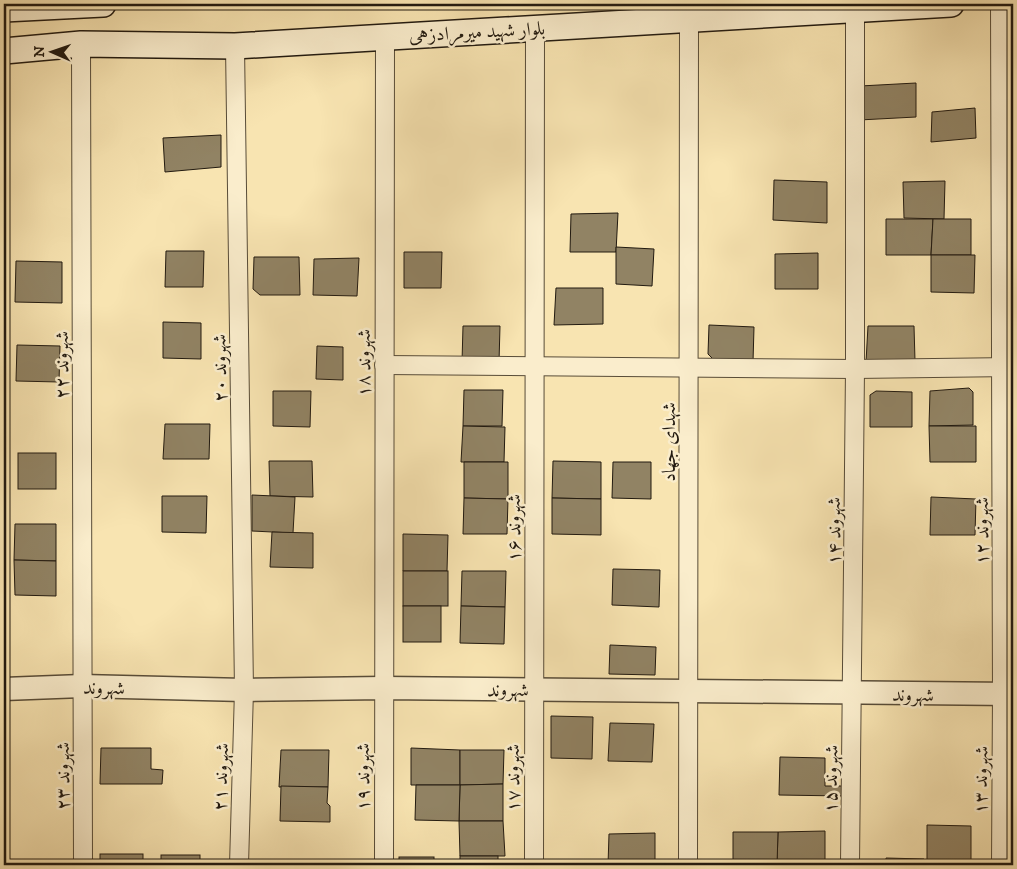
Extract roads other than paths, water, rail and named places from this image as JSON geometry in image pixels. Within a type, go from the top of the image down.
[{"type":"main road","points":[[4,9],[104,4]]},
{"type":"main road","name":"بلوار شهید میرمرادزهی","points":[[4,51],[81,44],[235,46],[951,4]]},
{"type":"street","name":"شهروند ۱۲","points":[[1000,4],[1007,368],[1008,694]]},
{"type":"street","name":"شهروند ۱۴","points":[[852,693],[855,369],[855,9]]},
{"type":"street","name":"شهدای جهاد","points":[[688,865],[690,691],[689,19]]},
{"type":"street","name":"شهروند ۱۶","points":[[533,690],[535,28]]},
{"type":"street","name":"شهروند ۱۸","points":[[383,688],[385,37]]},
{"type":"street","name":"شهروند ۲۲","points":[[81,44],[82,686]]},
{"type":"street","name":"شهروند ۲۰","points":[[235,46],[244,690]]},
{"type":"street","points":[[384,364],[855,369],[1007,368]]},
{"type":"street","name":"شهروند","points":[[4,689],[82,686],[244,690],[383,688],[1008,694]]},
{"type":"street","name":"شهروند ۲۳","points":[[82,686],[83,865]]},
{"type":"street","name":"شهروند ۱۹","points":[[383,688],[384,865]]},
{"type":"street","name":"شهروند ۲۱","points":[[239,865],[244,690]]},
{"type":"street","name":"شهروند ۱۷","points":[[533,690],[534,865]]},
{"type":"street","name":"شهروند ۱۵","points":[[850,865],[852,693]]},
{"type":"street","name":"شهروند ۱۳","points":[[1001,865],[1008,694]]}]
